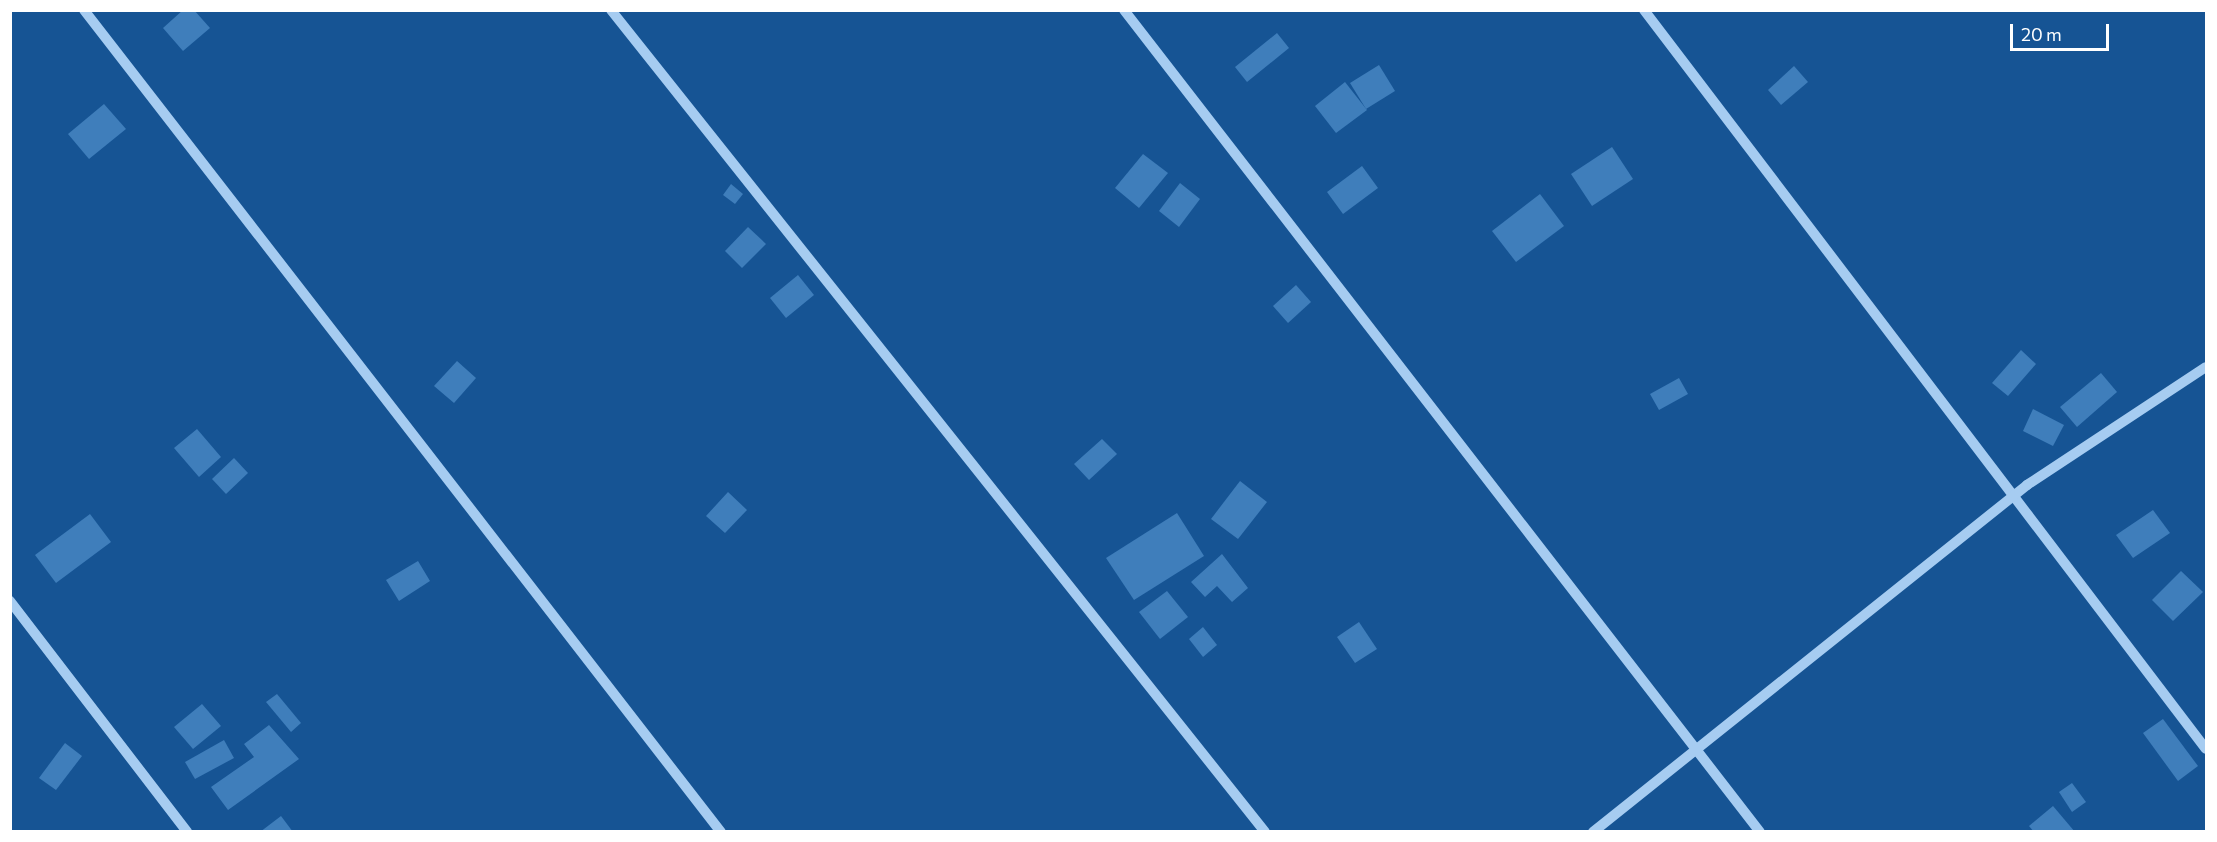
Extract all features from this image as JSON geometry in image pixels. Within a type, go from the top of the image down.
[{"type":"street","points":[[84,10],[722,831]]},
{"type":"street","points":[[611,10],[1265,831]]},
{"type":"street","points":[[1124,10],[1760,831]]},
{"type":"street","points":[[1644,10],[2206,749]]},
{"type":"street","points":[[1593,831],[2015,495],[2206,367]]},
{"type":"street","points":[[10,601],[187,831]]},
{"type":"building","points":[[183,10],[194,10],[210,28],[183,51],[163,28]]},
{"type":"building","points":[[1277,33],[1289,48],[1247,82],[1235,67]]},
{"type":"building","points":[[1379,65],[1395,91],[1366,109],[1350,83]]},
{"type":"building","points":[[1794,66],[1808,82],[1781,105],[1768,90]]},
{"type":"building","points":[[1345,82],[1367,110],[1336,133],[1315,106]]},
{"type":"building","points":[[104,104],[126,129],[89,159],[68,134]]},
{"type":"building","points":[[1612,147],[1633,179],[1592,206],[1571,174]]},
{"type":"building","points":[[1143,154],[1168,173],[1139,208],[1115,188]]},
{"type":"building","points":[[1362,166],[1378,188],[1343,214],[1327,192]]},
{"type":"building","points":[[1180,183],[1200,199],[1179,227],[1159,211]]},
{"type":"building","points":[[731,184],[743,194],[735,204],[723,195]]},
{"type":"building","points":[[1540,194],[1564,226],[1516,262],[1492,231]]},
{"type":"building","points":[[748,227],[766,244],[742,268],[725,251]]},
{"type":"building","points":[[798,275],[814,295],[786,318],[770,298]]},
{"type":"building","points":[[1296,285],[1311,302],[1288,323],[1273,306]]},
{"type":"building","points":[[2021,350],[2036,364],[2008,396],[1992,383]]},
{"type":"building","points":[[457,361],[476,378],[454,403],[434,386]]},
{"type":"building","points":[[2101,373],[2117,392],[2077,427],[2060,407]]},
{"type":"building","points":[[1679,378],[1688,394],[1659,410],[1650,394]]},
{"type":"building","points":[[2033,409],[2064,425],[2053,446],[2023,431]]},
{"type":"building","points":[[197,429],[221,457],[199,477],[174,448]]},
{"type":"building","points":[[1102,439],[1117,454],[1089,480],[1074,464]]},
{"type":"building","points":[[234,458],[248,473],[226,494],[212,479]]},
{"type":"building","points":[[1240,481],[1267,502],[1238,539],[1211,519]]},
{"type":"building","points":[[728,492],[747,510],[725,533],[706,516]]},
{"type":"building","points":[[2153,510],[2170,533],[2133,558],[2116,535]]},
{"type":"building","points":[[1177,513],[1204,556],[1134,600],[1106,558]]},
{"type":"building","points":[[90,514],[111,542],[56,583],[35,555]]},
{"type":"building","points":[[1222,554],[1248,588],[1232,602],[1217,586],[1205,597],[1191,582]]},
{"type":"building","points":[[418,561],[430,581],[399,601],[386,580]]},
{"type":"building","points":[[2181,571],[2203,592],[2173,621],[2152,600]]},
{"type":"building","points":[[1167,591],[1188,617],[1160,639],[1139,612]]},
{"type":"building","points":[[1359,622],[1377,649],[1355,663],[1337,637]]},
{"type":"building","points":[[1203,627],[1217,645],[1203,657],[1189,639]]},
{"type":"building","points":[[277,694],[301,723],[291,732],[266,702]]},
{"type":"building","points":[[202,704],[221,726],[193,749],[174,727]]},
{"type":"building","points":[[2163,719],[2198,766],[2178,781],[2143,733]]},
{"type":"building","points":[[269,725],[299,759],[228,810],[211,787],[254,757],[244,744]]},
{"type":"building","points":[[224,740],[234,758],[195,779],[185,762]]},
{"type":"building","points":[[65,743],[82,756],[56,790],[39,778]]},
{"type":"building","points":[[2072,783],[2086,802],[2072,812],[2059,792]]},
{"type":"building","points":[[2053,806],[2075,832],[2034,832],[2029,826]]},
{"type":"building","points":[[281,816],[293,832],[260,832]]}]
